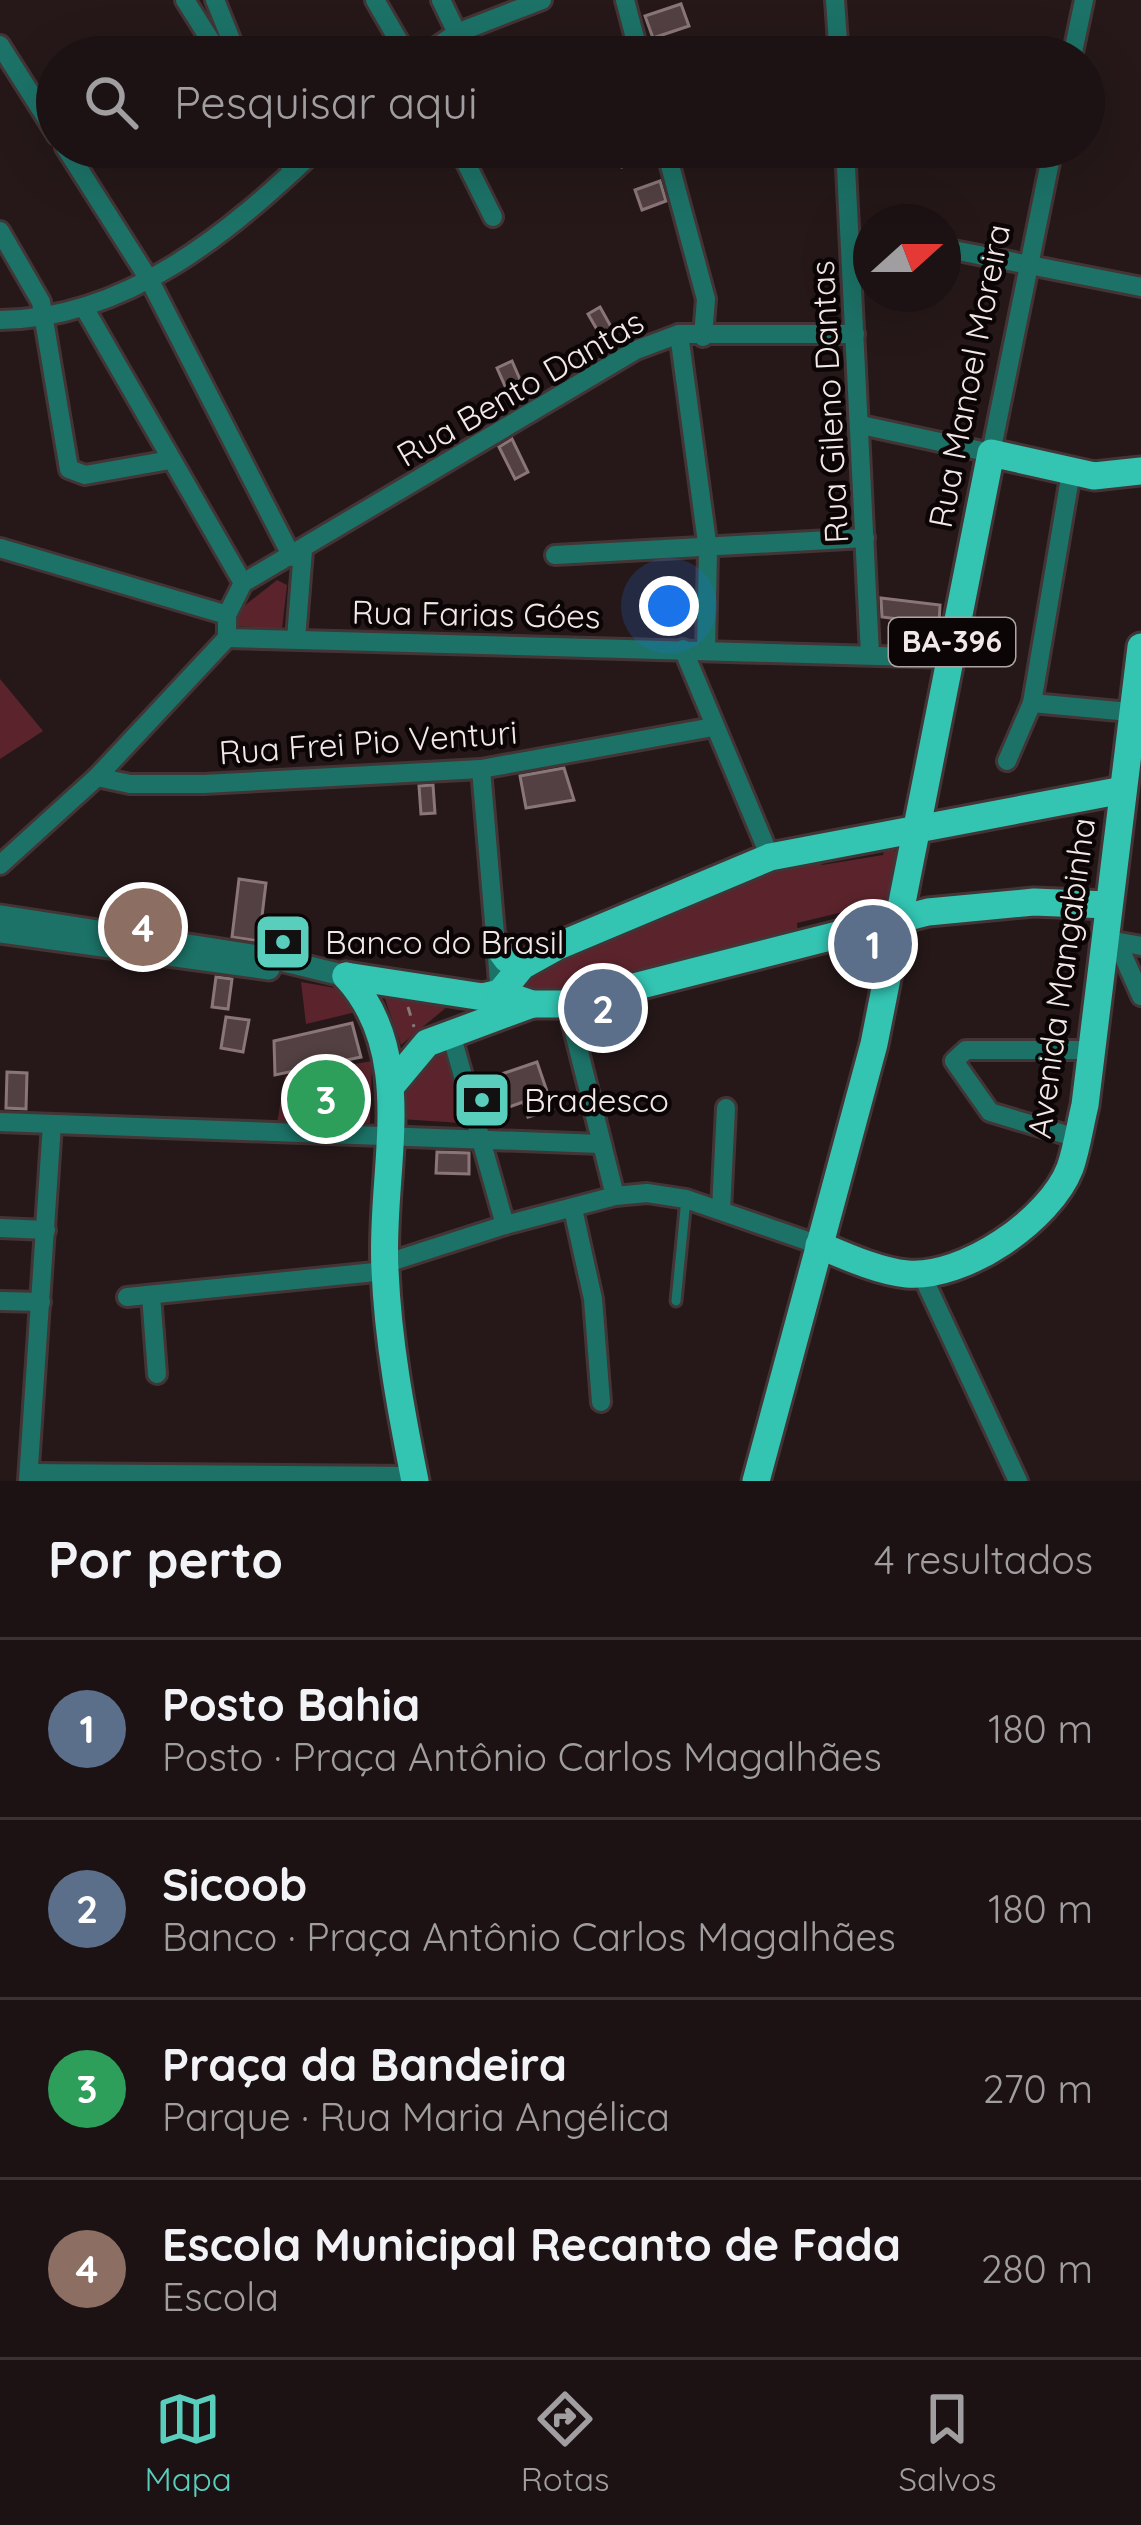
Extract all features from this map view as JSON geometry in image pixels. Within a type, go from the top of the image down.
[{"type":"main road","points":[[991,453],[1071,472],[1112,476],[1141,471]]},
{"type":"main road","name":"Rua Manoel Moreira","points":[[916,832],[991,453]]},
{"type":"main road","name":"Avenida Mangabinha","points":[[921,1273],[985,1252],[1023,1227],[1058,1191],[1077,1138],[1110,940],[1108,905],[1137,713],[1141,647]]},
{"type":"main road","points":[[439,1037],[435,1029],[492,995],[522,966],[625,915],[770,857],[1123,790]]},
{"type":"main road","name":"BA-396","points":[[756,1481],[902,919],[916,832]]},
{"type":"main road","points":[[346,976],[532,1004],[567,1004],[902,919],[992,904],[1108,905]]},
{"type":"main road","points":[[496,944],[507,959],[522,966]]},
{"type":"main road","points":[[346,976],[364,996],[378,1026],[392,1086],[384,1268],[394,1373],[414,1478]]},
{"type":"main road","points":[[392,1086],[439,1037],[532,1004]]},
{"type":"main road","points":[[819,1245],[891,1270],[921,1273]]},
{"type":"street","points":[[185,0],[208,36]]},
{"type":"street","points":[[215,0],[230,36]]},
{"type":"street","points":[[375,0],[396,36]]},
{"type":"street","points":[[441,0],[457,33]]},
{"type":"street","points":[[452,36],[542,0]]},
{"type":"street","points":[[625,0],[634,36]]},
{"type":"street","points":[[835,0],[838,36]]},
{"type":"street","points":[[1076,36],[1084,0]]},
{"type":"street","points":[[0,45],[36,102]]},
{"type":"street","points":[[77,168],[150,281],[297,554],[296,639]]},
{"type":"street","points":[[0,320],[45,318],[85,308],[150,281],[296,168]]},
{"type":"street","points":[[468,168],[493,217]]},
{"type":"street","points":[[671,168],[706,299],[703,337]]},
{"type":"street","name":"Rua Gileno Dantas","points":[[849,168],[856,204]]},
{"type":"street","name":"Rua Manoel Moreira","points":[[991,453],[1049,168]]},
{"type":"street","points":[[0,232],[33,285],[45,318],[69,470],[86,475],[170,460]]},
{"type":"street","points":[[961,251],[1141,287]]},
{"type":"street","points":[[0,865],[97,777],[227,638],[227,615],[243,583],[85,308]]},
{"type":"street","name":"Rua Gileno Dantas","points":[[856,312],[870,654]]},
{"type":"street","points":[[679,334],[708,550],[706,650]]},
{"type":"street","name":"Rua Bento Dantas","points":[[243,583],[636,350],[679,334],[855,334]]},
{"type":"street","points":[[861,425],[991,453]]},
{"type":"street","points":[[1006,760],[1032,704],[1071,472]]},
{"type":"street","points":[[555,555],[865,538]]},
{"type":"street","points":[[0,548],[227,615]]},
{"type":"street","name":"Rua Farias Góes","points":[[227,638],[949,658]]},
{"type":"street","points":[[683,649],[770,857]]},
{"type":"street","points":[[1032,704],[1137,713]]},
{"type":"street","name":"Rua Frei Pio Venturi","points":[[97,777],[130,784],[204,784],[482,769],[713,727]]},
{"type":"street","points":[[482,769],[496,944],[492,995]]},
{"type":"street","points":[[0,916],[272,958],[288,966]]},
{"type":"street","points":[[0,932],[243,968],[288,966],[346,976]]},
{"type":"street","points":[[1110,940],[1141,946]]},
{"type":"street","points":[[1110,940],[1141,996]]},
{"type":"street","points":[[567,1004],[615,1196]]},
{"type":"street","points":[[439,1037],[479,1138],[505,1225]]},
{"type":"street","points":[[1077,1138],[990,1112],[954,1061],[966,1050],[1090,1050]]},
{"type":"street","points":[[721,1210],[726,1108]]},
{"type":"street","points":[[0,1122],[601,1144]]},
{"type":"street","points":[[52,1124],[28,1477],[414,1478]]},
{"type":"street","points":[[127,1298],[384,1268],[505,1225],[615,1196],[647,1193],[686,1199],[819,1245]]},
{"type":"street","points":[[573,1209],[593,1299],[601,1402]]},
{"type":"street","points":[[0,1228],[46,1230]]},
{"type":"street","points":[[921,1273],[1018,1481]]},
{"type":"street","points":[[151,1295],[157,1374]]},
{"type":"street","points":[[0,1301],[41,1302]]},
{"type":"lane","points":[[676,1301],[686,1199]]},
{"type":"path","points":[[408,988],[414,1027],[439,1037]]},
{"type":"shaded area","points":[[277,580],[287,585],[282,629],[237,626],[239,610]]},
{"type":"shaded area","points":[[0,679],[43,731],[0,759]]},
{"type":"shaded area","points":[[886,846],[904,855],[894,906],[870,916],[868,906],[797,923],[798,937],[555,993],[519,992],[516,983],[582,942],[701,888],[817,855],[822,865],[883,855]]},
{"type":"shaded area","points":[[301,982],[342,989],[356,1012],[306,1024]]},
{"type":"shaded area","points":[[384,996],[448,1006],[401,1045]]},
{"type":"shaded area","points":[[435,1044],[446,1044],[467,1116],[461,1123],[400,1119],[404,1086]]},
{"type":"shaded area","points":[[372,1061],[370,1123],[277,1123],[285,1076]]},
{"type":"building","points":[[681,4],[689,26],[652,36],[645,16]]},
{"type":"building","points":[[660,181],[666,201],[642,210],[635,190]]},
{"type":"building","points":[[600,307],[619,341],[607,347],[588,314]]},
{"type":"building","points":[[512,361],[528,398],[513,404],[497,368]]},
{"type":"building","points":[[512,439],[528,472],[515,479],[499,447]]},
{"type":"building","points":[[881,598],[940,605],[939,624],[882,617]]},
{"type":"building","points":[[564,768],[574,800],[526,808],[520,776]]},
{"type":"building","points":[[433,785],[435,813],[421,814],[419,786]]},
{"type":"building","points":[[239,879],[266,883],[259,941],[232,937]]},
{"type":"building","points":[[216,977],[232,979],[228,1009],[212,1007]]},
{"type":"building","points":[[226,1017],[249,1020],[243,1052],[221,1048]]},
{"type":"building","points":[[352,1023],[361,1057],[275,1075],[274,1041]]},
{"type":"building","points":[[537,1062],[553,1109],[528,1117],[523,1102],[501,1110],[498,1101],[489,1104],[481,1081]]},
{"type":"building","points":[[7,1072],[27,1073],[26,1109],[6,1108]]},
{"type":"building","points":[[437,1152],[469,1153],[469,1174],[436,1173]]},
{"type":"place","name":"Escola Municipal Recanto de Fada","points":[[143,927]]},
{"type":"place","name":"Banco do Brasil","points":[[283,942]]},
{"type":"place","name":"Posto Bahia","points":[[873,944]]},
{"type":"place","name":"Sicoob","points":[[603,1008]]},
{"type":"place","name":"Praça da Bandeira","points":[[326,1099]]},
{"type":"place","name":"Bradesco","points":[[482,1100]]}]
